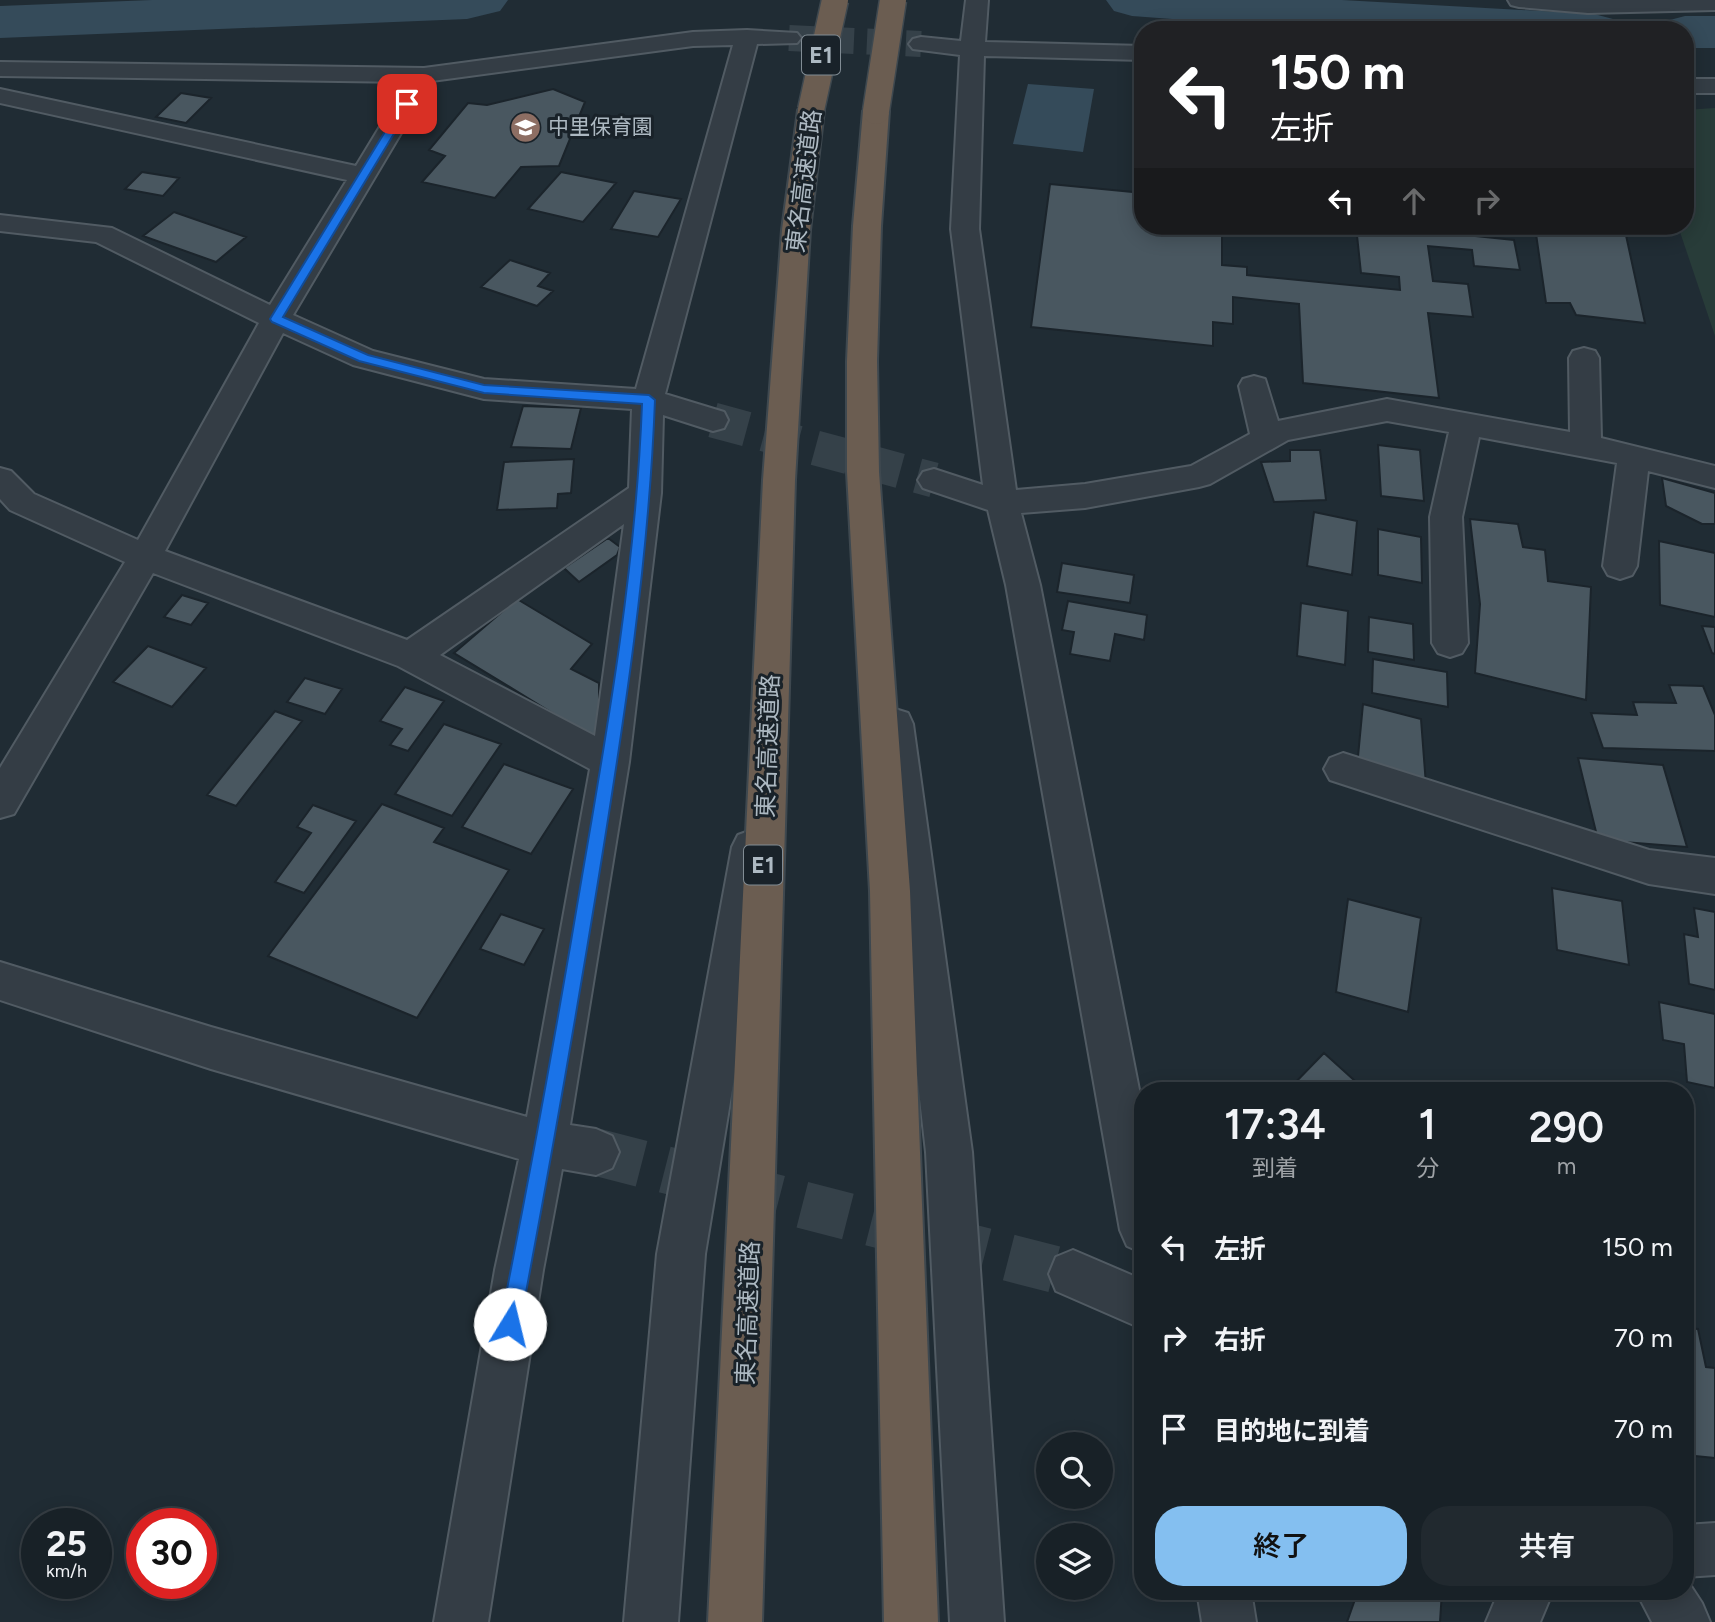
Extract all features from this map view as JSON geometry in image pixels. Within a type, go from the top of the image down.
[{"type":"highway","name":"東名高速道路","points":[[735,1622],[756,1128],[766,764],[783,424],[796,230],[811,110],[835,0]]},
{"type":"highway","points":[[893,0],[876,111],[867,226],[862,361],[863,472],[890,891],[911,1622]]},
{"type":"street","points":[[1519,0],[1588,6],[1715,4]]},
{"type":"street","points":[[976,7],[965,229],[1002,503],[1023,585],[1134,1182]]},
{"type":"street","points":[[0,69],[424,75],[632,46],[747,37],[789,38]]},
{"type":"street","points":[[461,1622],[519,1270],[545,1144],[610,762],[645,493],[649,400],[747,37]]},
{"type":"street","points":[[922,44],[972,49],[1134,53]]},
{"type":"street","points":[[0,802],[145,557],[276,319],[424,75]]},
{"type":"street","points":[[1694,86],[1715,86]]},
{"type":"street","points":[[0,96],[365,176]]},
{"type":"street","points":[[0,223],[102,234],[276,319],[364,358],[484,389],[649,400],[713,420]]},
{"type":"street","points":[[1584,358],[1586,446]]},
{"type":"street","points":[[1254,386],[1267,438]]},
{"type":"street","points":[[934,480],[1002,503],[1085,496],[1199,476],[1280,431],[1387,410],[1586,446],[1715,477]]},
{"type":"street","points":[[1450,643],[1446,517],[1466,424]]},
{"type":"street","points":[[1620,566],[1634,456]]},
{"type":"street","points":[[863,472],[949,1153],[977,1622]]},
{"type":"street","points":[[0,479],[22,502],[145,557],[411,656],[610,762]]},
{"type":"street","points":[[411,656],[645,493]]},
{"type":"street","points":[[651,1622],[681,1254],[766,764]]},
{"type":"street","points":[[1343,769],[1649,867],[1715,876]]},
{"type":"street","points":[[0,981],[211,1048],[545,1144],[596,1152]]},
{"type":"street","points":[[1073,1274],[1134,1301]]},
{"type":"street","points":[[1694,1550],[1715,1549]]},
{"type":"street","points":[[1225,1600],[1228,1622]]},
{"type":"street","points":[[1513,1622],[1522,1600]]},
{"type":"street","points":[[1670,1600],[1683,1622]]},
{"type":"green space","points":[[1715,108],[1715,336],[1681,235],[1694,235],[1694,109]]},
{"type":"water","points":[[1028,84],[1094,89],[1083,152],[1013,144]]},
{"type":"building","points":[[553,89],[585,102],[559,166],[521,167],[495,198],[422,182],[445,156],[429,150],[468,103],[487,105]]},
{"type":"building","points":[[181,93],[211,98],[186,123],[156,117]]},
{"type":"building","points":[[142,172],[179,178],[163,196],[125,189]]},
{"type":"building","points":[[561,172],[616,183],[583,222],[528,209]]},
{"type":"building","points":[[1050,184],[1134,192],[1134,235],[1222,235],[1222,265],[1247,267],[1247,275],[1400,290],[1399,277],[1361,273],[1357,235],[1466,235],[1514,240],[1520,270],[1474,266],[1472,250],[1428,246],[1433,281],[1468,284],[1473,317],[1428,313],[1439,398],[1303,383],[1299,304],[1233,297],[1233,324],[1213,322],[1213,346],[1031,327]]},
{"type":"building","points":[[634,191],[681,199],[658,237],[611,229]]},
{"type":"building","points":[[174,212],[246,237],[216,262],[143,236]]},
{"type":"building","points":[[1536,235],[1626,235],[1645,323],[1576,315],[1570,303],[1546,303]]},
{"type":"building","points":[[510,260],[550,273],[538,286],[553,291],[537,306],[481,287]]},
{"type":"building","points":[[523,406],[581,408],[571,449],[511,447]]},
{"type":"building","points":[[1378,445],[1420,450],[1424,501],[1381,496]]},
{"type":"building","points":[[1290,450],[1320,450],[1326,500],[1274,502],[1261,462],[1290,461]]},
{"type":"building","points":[[574,459],[571,493],[558,494],[557,508],[497,510],[504,462]]},
{"type":"building","points":[[1662,478],[1715,493],[1715,524],[1702,524],[1666,506]]},
{"type":"building","points":[[1314,512],[1357,521],[1352,575],[1307,566]]},
{"type":"building","points":[[1470,519],[1518,524],[1523,547],[1545,550],[1548,581],[1591,587],[1586,700],[1475,673],[1480,604]]},
{"type":"building","points":[[1378,529],[1421,537],[1422,583],[1378,575]]},
{"type":"building","points":[[608,538],[620,547],[617,555],[579,582],[564,568]]},
{"type":"building","points":[[1659,541],[1715,553],[1715,617],[1660,605]]},
{"type":"building","points":[[1062,563],[1134,575],[1130,603],[1057,592]]},
{"type":"building","points":[[182,595],[208,603],[191,625],[164,617]]},
{"type":"building","points":[[517,599],[592,644],[571,669],[599,683],[599,732],[593,738],[454,653]]},
{"type":"building","points":[[1068,601],[1147,615],[1144,640],[1115,634],[1110,661],[1070,654],[1074,632],[1062,630]]},
{"type":"building","points":[[1301,603],[1348,611],[1345,665],[1297,656]]},
{"type":"building","points":[[1369,617],[1413,624],[1414,660],[1368,652]]},
{"type":"building","points":[[1702,626],[1715,627],[1715,654],[1712,653]]},
{"type":"building","points":[[148,646],[206,668],[172,707],[113,682]]},
{"type":"building","points":[[1373,659],[1447,672],[1448,707],[1372,693]]},
{"type":"building","points":[[305,678],[342,689],[325,714],[287,702]]},
{"type":"building","points":[[1669,685],[1703,686],[1715,715],[1715,751],[1603,748],[1591,713],[1637,715],[1633,702],[1676,703]]},
{"type":"building","points":[[405,687],[444,701],[408,751],[390,745],[402,729],[380,721]]},
{"type":"building","points":[[1363,704],[1421,719],[1426,785],[1357,767]]},
{"type":"building","points":[[275,711],[302,721],[236,806],[207,795]]},
{"type":"building","points":[[444,724],[501,744],[452,816],[395,794]]},
{"type":"building","points":[[1578,758],[1663,765],[1687,847],[1598,840]]},
{"type":"building","points":[[504,764],[573,789],[531,854],[462,827]]},
{"type":"building","points":[[382,804],[444,828],[434,842],[509,870],[417,1018],[268,956]]},
{"type":"building","points":[[313,805],[356,821],[304,893],[275,882],[311,833],[297,827]]},
{"type":"building","points":[[1552,888],[1622,901],[1629,965],[1557,950]]},
{"type":"building","points":[[1348,899],[1421,918],[1408,1012],[1336,992]]},
{"type":"building","points":[[1694,908],[1715,912],[1715,990],[1689,984],[1684,934],[1698,937]]},
{"type":"building","points":[[501,914],[544,929],[524,965],[480,949]]},
{"type":"building","points":[[1659,1002],[1715,1014],[1715,1088],[1687,1082],[1684,1044],[1663,1040]]},
{"type":"building","points":[[1324,1053],[1356,1082],[1296,1082]]},
{"type":"building","points":[[1694,1329],[1698,1329],[1706,1367],[1715,1368],[1715,1458],[1694,1456]]},
{"type":"building","points":[[1355,1600],[1441,1600],[1440,1622],[1347,1622]]},
{"type":"waterway","points":[[0,22],[467,3],[482,0]]},
{"type":"waterway","points":[[1132,0],[1411,21]]},
{"type":"waterway","points":[[1694,32],[1715,32]]},
{"type":"tunnel","points":[[789,38],[921,44]]},
{"type":"tunnel","points":[[713,420],[934,480]]},
{"type":"tunnel","points":[[596,1152],[1073,1274]]},
{"type":"place","name":"中里保育園","points":[[525,127]]},
{"type":"route","points":[[407,104],[276,319],[364,358],[484,389],[649,400],[645,493],[610,762],[545,1144],[510,1324]]}]
